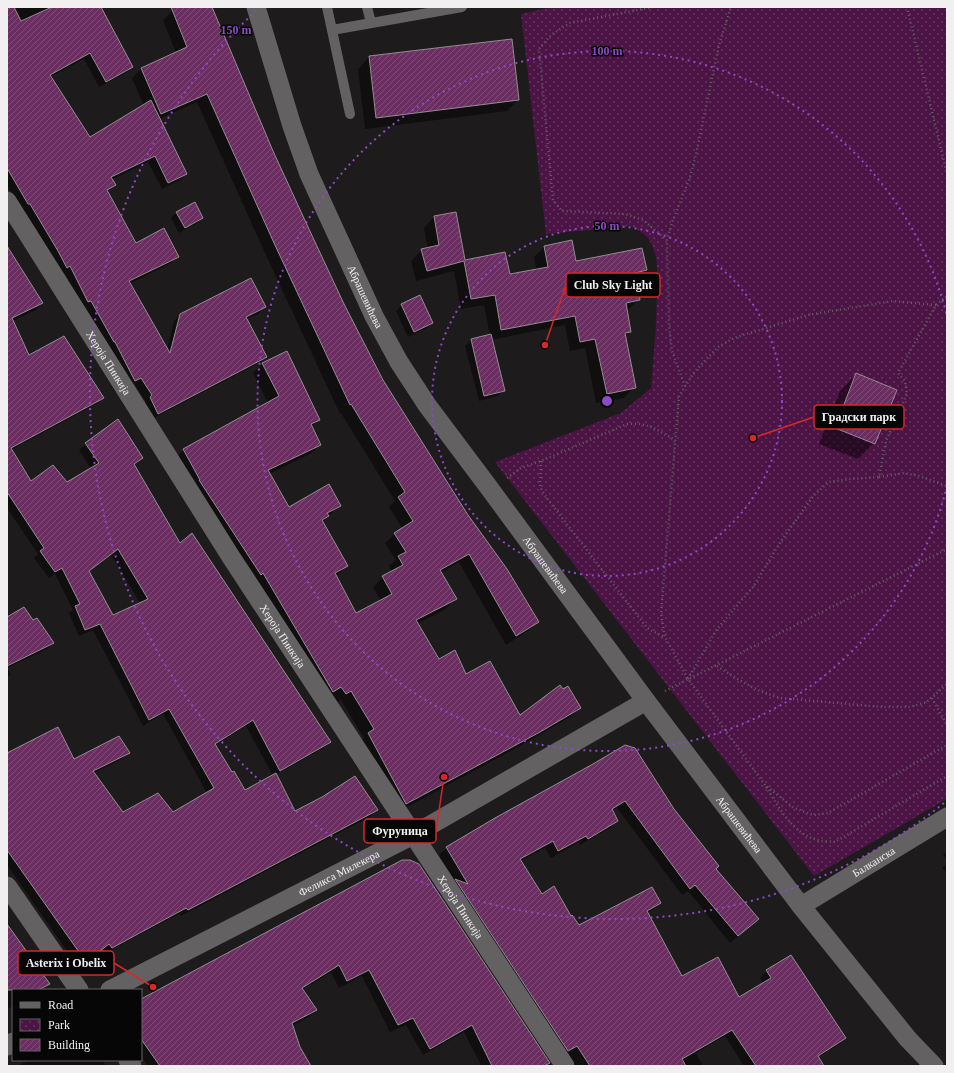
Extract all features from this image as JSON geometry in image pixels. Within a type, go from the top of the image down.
[{"type":"street","name":"Абрашевићева","points":[[256,7],[292,126],[309,174],[374,316],[399,362],[427,405],[646,701],[801,906],[908,1039],[934,1066]]},
{"type":"street","name":"Хероја Пинкија","points":[[7,200],[231,557],[565,1066]]},
{"type":"street","name":"Феликса Милекера","points":[[112,989],[413,835],[646,701]]},
{"type":"street","name":"Балканска","points":[[801,906],[947,817]]},
{"type":"street","points":[[7,886],[78,989]]},
{"type":"lane","points":[[327,7],[350,114]]},
{"type":"lane","points":[[368,7],[371,23]]},
{"type":"lane","points":[[332,30],[462,7]]},
{"type":"path","points":[[653,7],[570,23],[550,35],[539,49],[553,200],[562,211],[625,214],[643,220],[667,240]]},
{"type":"path","points":[[685,386],[672,351],[669,326],[667,240],[695,159],[719,44],[730,7]]},
{"type":"path","points":[[907,7],[947,174]]},
{"type":"path","points":[[879,477],[886,441],[907,394],[906,381],[898,373],[936,305],[947,296]]},
{"type":"path","points":[[936,305],[894,301],[808,315],[734,338],[718,347],[695,371],[679,396],[661,614],[665,637],[688,679],[765,785],[784,815],[797,830],[815,840],[835,842],[947,776]]},
{"type":"path","points":[[490,489],[521,468],[541,461],[627,424],[639,423],[651,426],[675,441]]},
{"type":"path","points":[[541,461],[540,487],[546,497],[647,628],[665,637]]},
{"type":"path","points":[[688,679],[717,629],[753,587],[781,541],[814,495],[830,482],[904,473],[919,476],[947,486]]},
{"type":"path","points":[[646,701],[947,549]]},
{"type":"path","points":[[716,666],[744,684],[780,698],[882,707],[910,707],[927,702],[947,684]]},
{"type":"path","points":[[932,698],[947,725]]},
{"type":"path","points":[[765,785],[794,808],[813,815],[828,813],[947,745]]},
{"type":"green space","points":[[552,7],[947,7],[947,799],[814,876],[495,462],[621,413],[651,388],[656,323],[657,270],[655,252],[647,237],[630,226],[546,234],[521,14]]},
{"type":"building","points":[[7,7],[14,7],[21,21],[52,7],[101,7],[133,67],[106,82],[90,53],[50,75],[90,137],[151,100],[187,174],[168,183],[155,156],[111,177],[116,185],[107,190],[136,243],[164,228],[179,257],[129,281],[170,353],[180,314],[251,278],[266,307],[246,317],[267,357],[158,414],[150,397],[152,395],[141,378],[135,381],[115,342],[91,301],[88,302],[70,266],[67,268],[30,204],[28,204],[7,168]]},
{"type":"building","points":[[171,7],[212,7],[273,151],[344,304],[383,380],[468,515],[507,569],[539,622],[516,636],[469,554],[440,570],[457,599],[416,620],[439,659],[455,650],[466,674],[490,661],[520,715],[560,685],[563,689],[568,686],[581,708],[540,732],[406,804],[368,733],[374,729],[351,691],[346,694],[341,687],[333,692],[263,573],[261,575],[199,480],[183,449],[279,396],[262,363],[287,351],[320,420],[311,424],[321,445],[268,470],[289,507],[329,484],[341,506],[327,513],[329,516],[322,520],[348,566],[335,573],[356,613],[392,594],[382,576],[403,565],[398,556],[406,552],[394,533],[413,521],[398,497],[405,492],[351,404],[350,405],[274,243],[207,94],[161,114],[141,68],[187,47]]},
{"type":"building","points":[[512,39],[519,100],[376,118],[369,56]]},
{"type":"building","points":[[195,202],[203,218],[185,228],[176,212]]},
{"type":"building","points":[[456,212],[465,260],[505,252],[510,274],[548,267],[544,246],[572,240],[576,261],[642,248],[647,270],[635,273],[640,300],[626,303],[631,332],[625,333],[636,388],[607,394],[595,339],[580,342],[575,316],[501,330],[495,295],[471,299],[464,261],[427,271],[421,249],[439,245],[434,216]]},
{"type":"building","points":[[7,246],[43,303],[12,318],[29,355],[64,336],[104,398],[11,448],[31,481],[53,465],[67,482],[99,463],[85,443],[118,419],[143,458],[134,464],[180,543],[192,533],[331,742],[280,771],[253,720],[215,744],[232,772],[234,771],[245,790],[276,773],[295,811],[322,797],[355,776],[378,810],[188,910],[186,908],[112,948],[109,944],[86,962],[7,850],[7,753],[58,727],[74,759],[119,736],[130,753],[93,771],[123,812],[158,793],[173,812],[214,788],[169,709],[149,720],[100,624],[85,630],[75,606],[80,604],[62,568],[55,572],[40,551],[44,548],[7,492]],"holes":[[[118,549],[148,599],[113,615],[89,571]]]},
{"type":"building","points":[[420,295],[433,323],[414,332],[401,304]]},
{"type":"building","points":[[491,334],[505,391],[484,396],[471,339]]},
{"type":"building","points":[[856,373],[897,390],[875,444],[835,428]]},
{"type":"building","points":[[24,607],[33,620],[37,618],[54,643],[7,666],[7,617]]},
{"type":"building","points":[[625,745],[635,748],[674,809],[719,866],[716,869],[759,919],[738,936],[695,885],[690,889],[625,801],[612,809],[618,821],[588,839],[586,836],[558,851],[553,841],[520,859],[542,894],[554,886],[571,916],[572,915],[579,925],[652,887],[661,903],[647,911],[682,976],[718,957],[739,997],[771,978],[766,970],[791,955],[846,1038],[818,1056],[824,1066],[756,1066],[732,1030],[682,1059],[686,1066],[590,1066],[577,1046],[568,1051],[455,879],[468,884],[446,847]]},
{"type":"building","points":[[402,860],[410,860],[419,864],[550,1063],[544,1066],[492,1066],[472,1025],[430,1049],[413,1018],[398,1025],[369,970],[347,981],[339,965],[302,988],[317,1010],[292,1023],[300,1047],[311,1066],[160,1066],[142,1040],[142,998]]},
{"type":"building","points":[[7,924],[50,984],[40,989],[7,990]]},
{"type":"place","name":"Club Sky Light","points":[[545,345]]},
{"type":"place","name":"Градски парк","points":[[753,438]]},
{"type":"place","name":"Фуруница","points":[[444,777]]},
{"type":"place","name":"Asterix i Obelix","points":[[153,987]]}]
